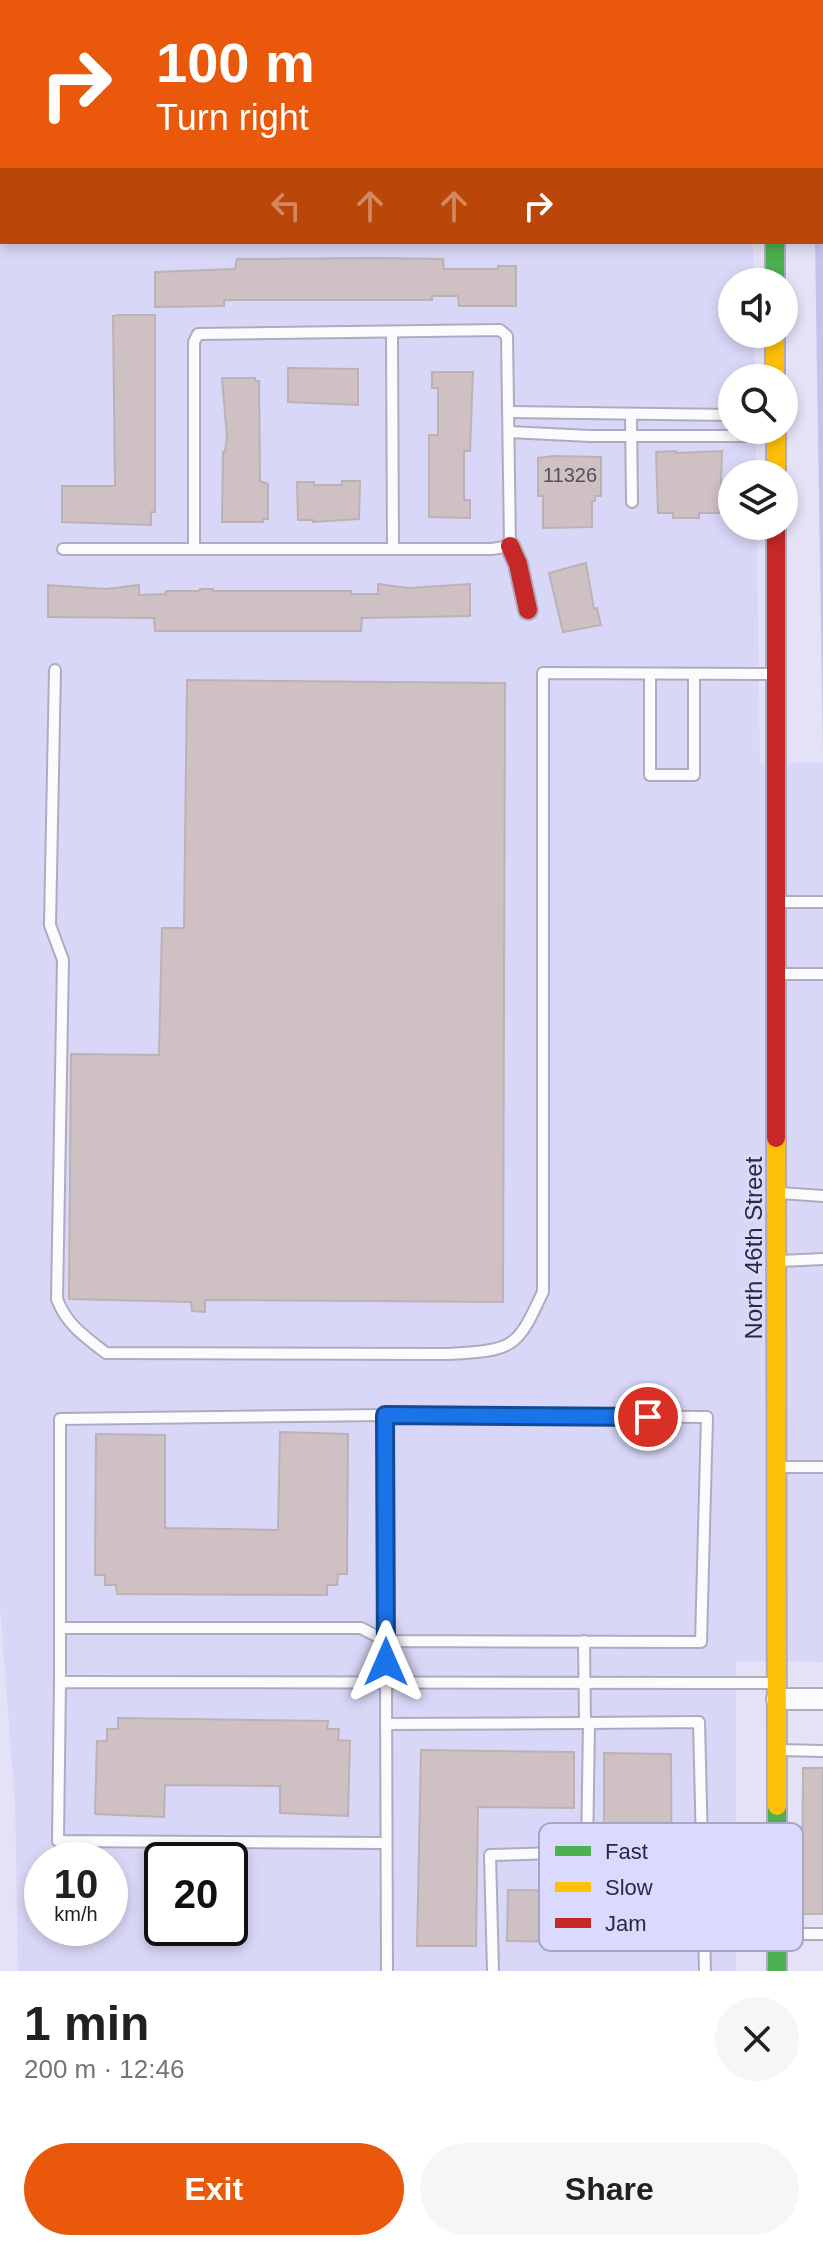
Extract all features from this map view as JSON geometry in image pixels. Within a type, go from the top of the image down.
[{"type":"street","points":[[775,244],[775,268]]},
{"type":"street","name":"North 46th Street","points":[[776,540],[777,1823]]},
{"type":"street","points":[[510,546],[518,564],[528,610]]},
{"type":"street","points":[[777,1691],[823,1699]]},
{"type":"lane","points":[[63,549],[194,549],[393,549],[492,549],[510,546],[507,336],[500,330],[198,334],[194,342],[194,549]]},
{"type":"lane","points":[[392,332],[393,549]]},
{"type":"lane","points":[[509,412],[718,415]]},
{"type":"lane","points":[[631,415],[632,502]]},
{"type":"lane","points":[[509,432],[631,436],[718,434]]},
{"type":"lane","points":[[55,670],[50,925],[63,960],[57,1299],[62,1315],[106,1353],[445,1354],[479,1352],[513,1342],[543,1292],[543,673],[777,674]]},
{"type":"lane","points":[[650,674],[650,775],[694,775],[694,674]]},
{"type":"lane","points":[[777,902],[823,902]]},
{"type":"lane","points":[[778,974],[823,974]]},
{"type":"lane","points":[[778,1192],[823,1196]]},
{"type":"lane","points":[[778,1261],[823,1259]]},
{"type":"lane","points":[[60,1628],[361,1628],[386,1641],[701,1642],[707,1417],[385,1415],[60,1419],[58,1841],[386,1843]]},
{"type":"lane","points":[[385,1415],[387,1971]]},
{"type":"lane","points":[[778,1467],[823,1467]]},
{"type":"lane","points":[[584,1641],[587,1823]]},
{"type":"lane","points":[[60,1682],[584,1684],[777,1691]]},
{"type":"lane","points":[[386,1724],[699,1722],[701,1823]]},
{"type":"lane","points":[[777,1750],[823,1751]]},
{"type":"lane","points":[[493,1971],[490,1855],[539,1853]]},
{"type":"lane","points":[[705,1951],[705,1971]]},
{"type":"shaded area","points":[[0,244],[753,244],[754,268],[718,268],[718,348],[754,348],[755,364],[718,364],[718,444],[756,444],[756,460],[718,460],[718,540],[757,540],[760,763],[823,763],[823,1662],[736,1661],[736,1823],[539,1823],[539,1951],[736,1951],[736,1971],[18,1971],[15,1804],[0,1608]]},
{"type":"shaded area","points":[[815,244],[823,244],[823,754]]},
{"type":"building","points":[[237,259],[443,259],[444,269],[516,266],[516,306],[459,306],[458,296],[432,296],[432,300],[224,300],[224,306],[155,307],[155,272],[235,269]]},
{"type":"building","points":[[155,315],[155,512],[151,512],[151,525],[62,522],[62,486],[115,486],[113,316]]},
{"type":"building","points":[[288,368],[358,369],[358,405],[288,402]]},
{"type":"building","points":[[432,372],[473,372],[470,451],[464,451],[464,500],[470,500],[470,518],[429,517],[429,435],[438,435],[438,388],[432,388]]},
{"type":"building","points":[[222,378],[255,378],[259,381],[260,481],[268,484],[268,519],[263,519],[263,522],[222,522],[223,452],[227,437]]},
{"type":"building","points":[[722,451],[722,460],[718,460],[718,513],[699,513],[699,518],[673,518],[673,513],[658,513],[656,452]]},
{"type":"building","points":[[601,457],[601,496],[595,496],[595,501],[592,501],[592,527],[543,528],[543,496],[538,496],[538,458]]},
{"type":"building","points":[[342,481],[360,481],[359,519],[298,520],[297,482],[342,485]]},
{"type":"building","points":[[586,563],[594,609],[597,608],[601,625],[563,632],[549,573]]},
{"type":"building","points":[[378,584],[408,588],[470,584],[470,616],[362,618],[361,631],[155,631],[154,618],[48,617],[48,585],[106,589],[139,585],[139,595],[200,589],[378,594]]},
{"type":"building","points":[[187,680],[505,683],[503,1302],[205,1300],[205,1312],[192,1311],[191,1302],[69,1299],[71,1054],[159,1055],[162,928],[184,928]]},
{"type":"building","points":[[280,1432],[348,1434],[347,1574],[338,1574],[337,1585],[327,1585],[327,1595],[117,1594],[116,1585],[105,1585],[105,1575],[95,1575],[96,1434],[165,1435],[165,1528],[278,1530]]},
{"type":"building","points":[[118,1718],[328,1721],[327,1729],[339,1729],[338,1740],[350,1741],[348,1816],[280,1813],[280,1786],[165,1785],[164,1817],[95,1814],[97,1741],[107,1741],[107,1729],[118,1729]]},
{"type":"building","points":[[421,1750],[574,1752],[574,1808],[478,1807],[476,1946],[417,1946]]},
{"type":"building","points":[[604,1753],[671,1754],[671,1823],[604,1823]]},
{"type":"building","points":[[803,1768],[823,1768],[823,1914],[803,1914]]},
{"type":"building","points":[[508,1890],[539,1890],[539,1942],[507,1941]]},
{"type":"traffic: fast","points":[[775,244],[775,268]]},
{"type":"traffic: fast","points":[[777,1806],[777,1823]]},
{"type":"traffic: fast","points":[[777,1951],[777,1971]]},
{"type":"traffic: slow","points":[[775,348],[775,364]]},
{"type":"traffic: slow","points":[[776,444],[776,460]]},
{"type":"traffic: slow","points":[[776,1138],[777,1806]]},
{"type":"traffic: jam","points":[[776,540],[776,1138]]},
{"type":"traffic: jam","points":[[510,546],[518,564],[528,610]]},
{"type":"route","points":[[386,1662],[385,1415],[648,1417]]}]
